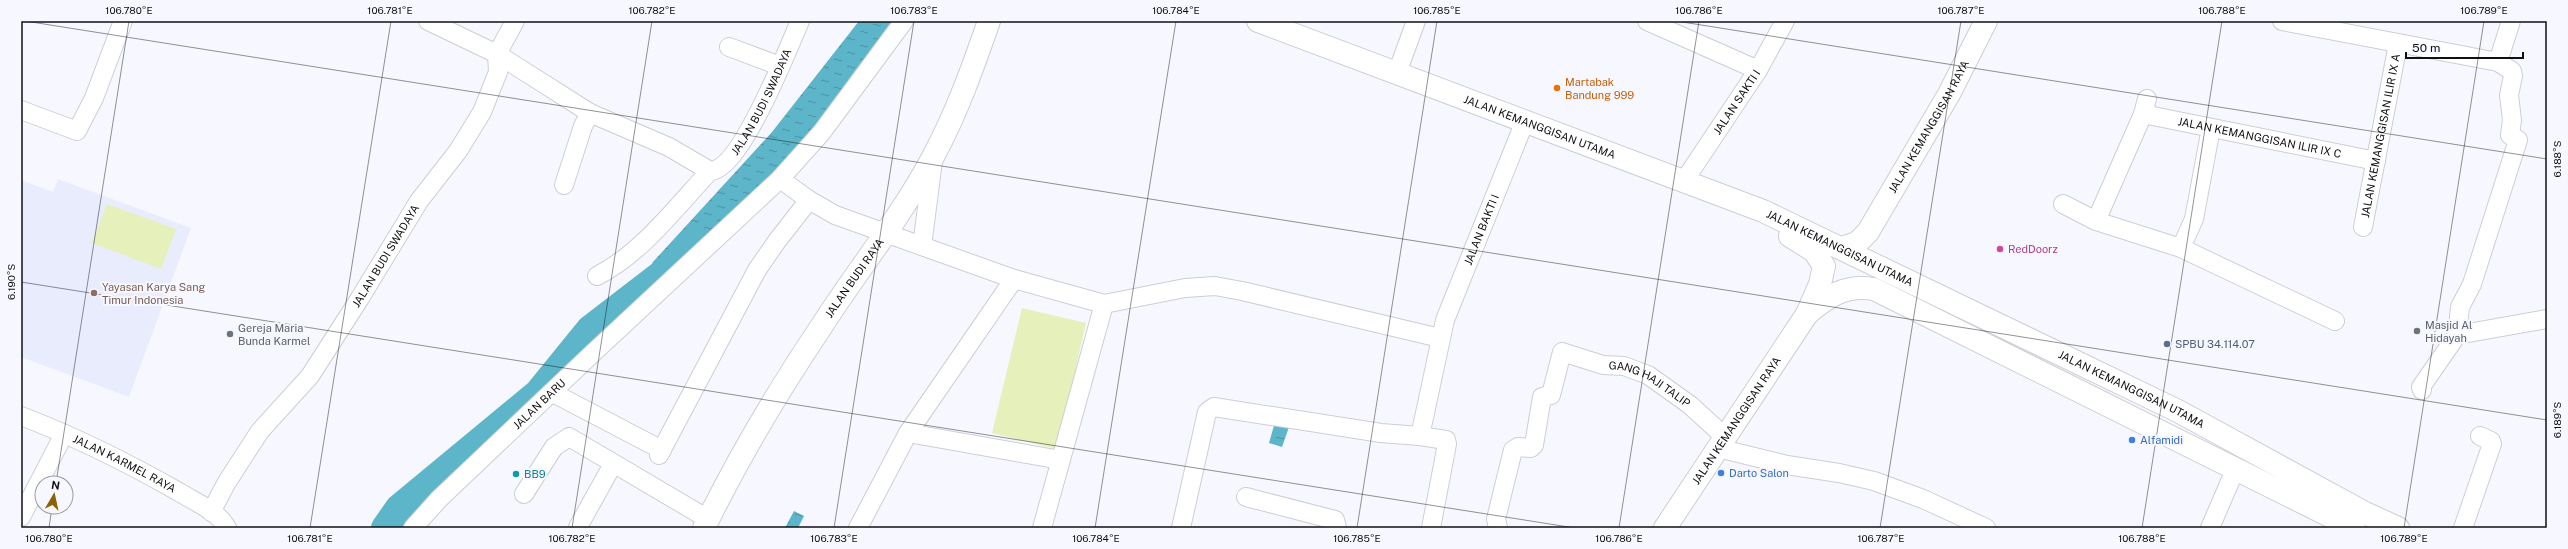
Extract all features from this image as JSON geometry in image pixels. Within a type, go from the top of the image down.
[{"type":"main road","name":"JALAN BUDI RAYA","points":[[706,524],[740,457],[800,359],[887,234],[934,156],[963,95],[989,21]]},
{"type":"main road","name":"JALAN KEMANGGISAN UTAMA","points":[[1258,21],[1763,211],[2178,411],[2365,513],[2398,528]]},
{"type":"main road","name":"JALAN KEMANGGISAN RAYA","points":[[1842,248],[1856,243],[1868,232],[1949,94],[1986,21]]},
{"type":"main road","points":[[1763,211],[1779,228],[1814,251],[1824,266],[1820,284],[1807,314]]},
{"type":"main road","name":"JALAN KEMANGGISAN RAYA","points":[[1866,260],[1868,232]]},
{"type":"main road","name":"JALAN KEMANGGISAN UTAMA","points":[[1807,314],[1837,292],[1860,287],[1874,289],[2146,423],[2235,470],[2354,528]]},
{"type":"main road","name":"JALAN KEMANGGISAN RAYA","points":[[1665,528],[1807,314]]},
{"type":"street","points":[[21,110],[77,131],[94,98],[123,21]]},
{"type":"street","points":[[428,21],[497,54],[590,113],[669,147],[710,171]]},
{"type":"street","points":[[497,54],[515,21]]},
{"type":"street","name":"JALAN BUDI SWADAYA","points":[[597,276],[608,270],[647,238],[710,171],[721,166],[754,122],[764,105],[800,21]]},
{"type":"street","name":"JALAN BARU","points":[[413,528],[439,499],[669,283],[723,230],[780,178],[822,132],[904,21]]},
{"type":"street","points":[[1397,73],[1416,21]]},
{"type":"street","name":"JALAN SAKTI I","points":[[1684,181],[1758,70],[1785,21]]},
{"type":"street","name":"JALAN KEMANGGISAN ILIR IX A","points":[[2282,21],[2498,62]]},
{"type":"street","points":[[2422,390],[2421,387],[2457,335],[2460,307],[2472,284],[2518,139],[2510,135],[2512,120],[2509,95],[2513,76],[2512,71],[2498,62],[2511,21]]},
{"type":"street","points":[[1657,23],[1758,70]]},
{"type":"street","name":"JALAN KEMANGGISAN ILIR IX A","points":[[2363,227],[2398,44]]},
{"type":"street","points":[[729,47],[780,66]]},
{"type":"street","name":"JALAN BUDI SWADAYA","points":[[220,520],[227,482],[260,431],[310,376],[419,201],[458,151],[484,105],[498,72],[497,54]]},
{"type":"street","name":"JALAN KEMANGGISAN ILIR IX C","points":[[2096,221],[2145,106],[2211,128],[2376,161]]},
{"type":"street","points":[[564,185],[583,126],[590,113]]},
{"type":"street","name":"JALAN BAKTI I","points":[[1420,436],[1440,338],[1525,121]]},
{"type":"street","points":[[2181,248],[2194,219],[2211,128]]},
{"type":"street","points":[[922,246],[934,156]]},
{"type":"street","points":[[780,178],[809,200],[835,215],[1014,279],[1104,304],[1185,288],[1214,286],[1242,291],[1440,338]]},
{"type":"street","points":[[553,392],[660,453],[757,270],[777,240],[809,200]]},
{"type":"street","points":[[2063,204],[2096,221],[2181,248],[2334,321]]},
{"type":"street","points":[[858,528],[908,433],[1014,279]]},
{"type":"street","points":[[1042,528],[1104,304]]},
{"type":"street","points":[[2457,335],[2547,319]]},
{"type":"street","name":"GANG HAJI TALIP","points":[[1498,528],[1497,514],[1513,450],[1518,447],[1532,448],[1534,445],[1542,397],[1551,395],[1562,352],[1603,364],[1624,366],[1648,375],[1690,405],[1721,443]]},
{"type":"street","points":[[1181,528],[1207,412],[1214,407],[1381,433],[1441,437],[1446,440],[1447,444],[1431,528]]},
{"type":"street","name":"JALAN KARMEL RAYA","points":[[21,416],[124,460],[220,520]]},
{"type":"street","points":[[908,433],[1061,460]]},
{"type":"street","points":[[21,517],[64,434]]},
{"type":"street","points":[[524,494],[554,447],[569,437],[706,524]]},
{"type":"street","points":[[2463,528],[2486,440]]},
{"type":"street","points":[[1721,443],[1787,465],[1839,473],[1874,481],[1923,499],[1986,528]]},
{"type":"street","points":[[578,527],[613,464]]},
{"type":"street","points":[[2210,528],[2235,470]]},
{"type":"street","points":[[1246,497],[1335,520],[1337,528]]},
{"type":"shaded area","name":"Yayasan Karya Sang Timur Indonesia","points":[[58,179],[191,228],[129,397],[21,357],[21,180],[53,192]]},
{"type":"green space","points":[[107,204],[176,229],[161,269],[92,243]]},
{"type":"green space","points":[[1022,308],[1086,323],[1057,449],[992,433]]},
{"type":"water","points":[[859,21],[896,21],[810,145],[679,271],[652,263],[772,132]]},
{"type":"water","points":[[1275,422],[1289,427],[1282,447],[1269,443]]},
{"type":"water","points":[[794,511],[804,516],[798,528],[785,528]]},
{"type":"waterway","points":[[385,528],[399,508],[538,393],[590,329],[672,266],[694,240]]},
{"type":"place","name":"Martabak Bandung 999","points":[[1557,88]]},
{"type":"place","name":"RedDoorz","points":[[2000,249]]},
{"type":"place","name":"Yayasan Karya Sang Timur Indonesia","points":[[94,293]]},
{"type":"place","name":"Masjid Al Hidayah","points":[[2417,331]]},
{"type":"place","name":"Gereja Maria Bunda Karmel","points":[[230,334]]},
{"type":"place","name":"SPBU 34.114.07","points":[[2167,344]]},
{"type":"place","name":"Alfamidi","points":[[2132,440]]},
{"type":"place","name":"Darto Salon","points":[[1721,473]]},
{"type":"place","name":"BB9","points":[[516,474]]}]
